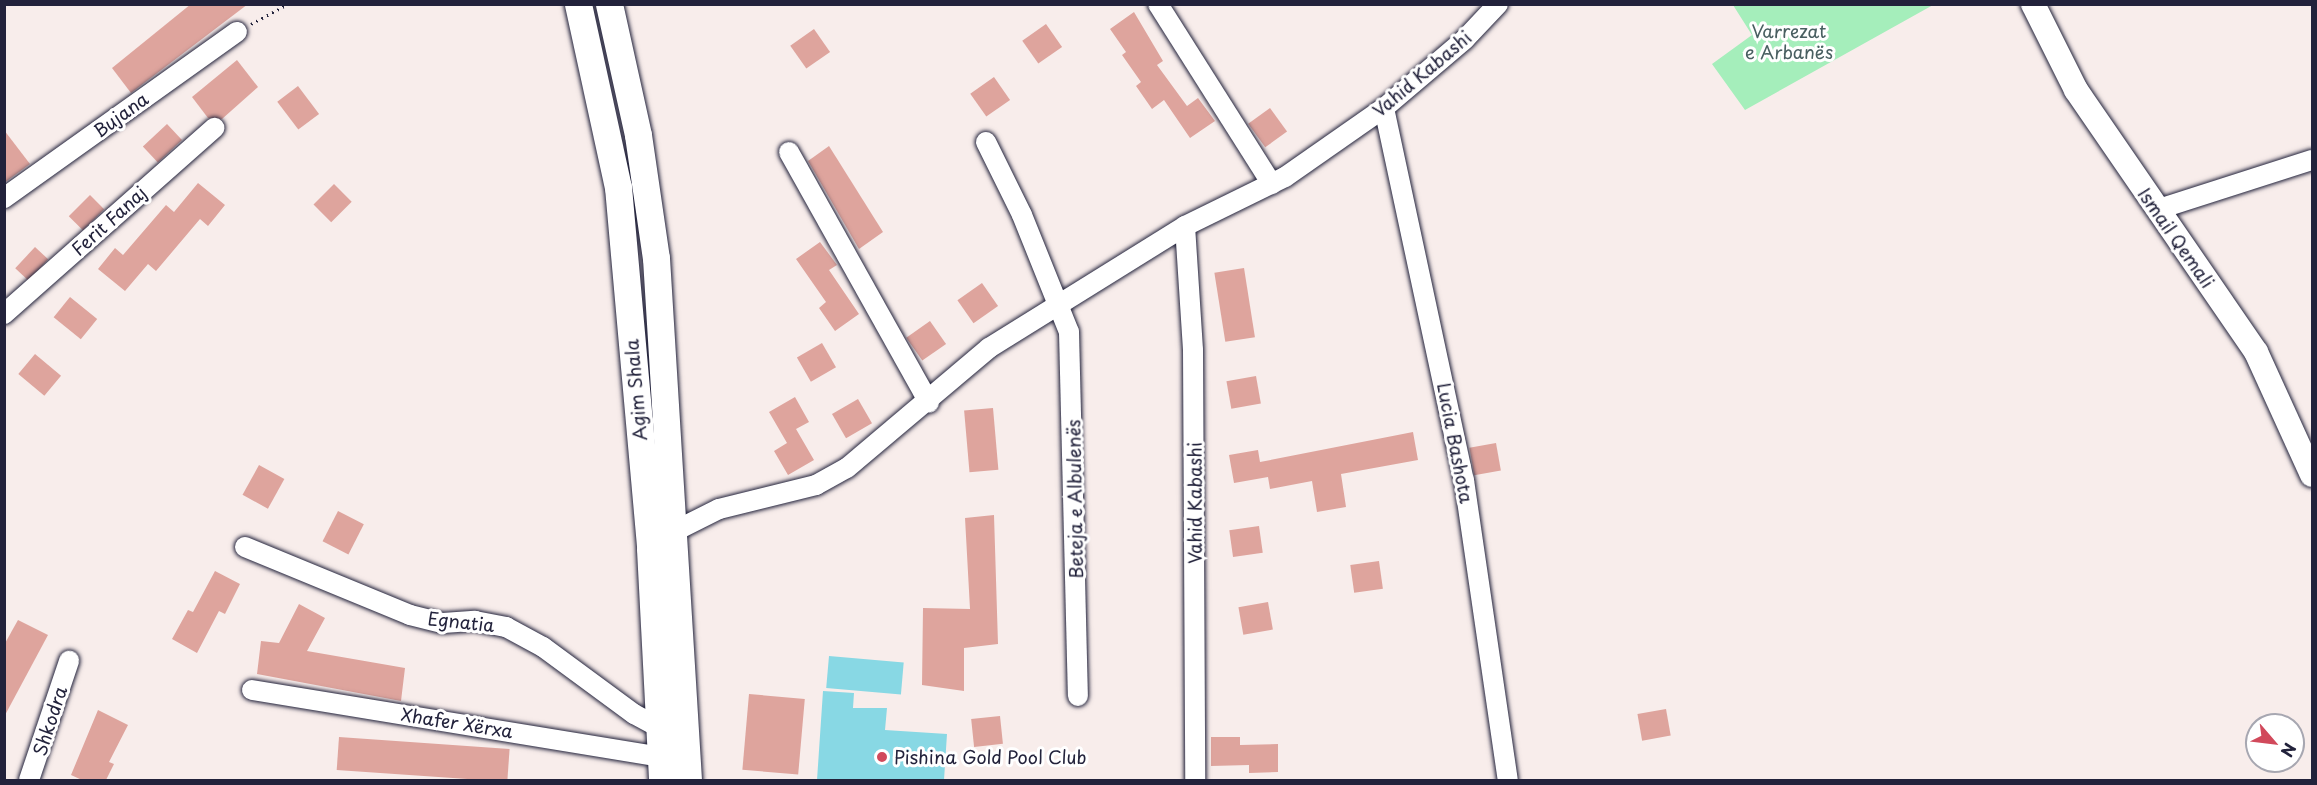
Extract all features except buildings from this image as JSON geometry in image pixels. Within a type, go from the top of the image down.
[{"type":"main road","name":"Agim Shala","points":[[578,4],[618,187],[650,549],[661,769]]},
{"type":"main road","name":"Agim Shala","points":[[609,4],[638,135],[656,258],[675,531],[688,780]]},
{"type":"street","points":[[1158,4],[1272,184]]},
{"type":"street","name":"Vahid Kabashi","points":[[675,531],[719,509],[816,485],[847,468],[929,402],[989,348],[1185,226],[1272,184],[1384,108],[1465,39],[1498,4]]},
{"type":"street","name":"Ismail Qemali","points":[[2033,4],[2076,90],[2126,168],[2159,209],[2256,352],[2313,475]]},
{"type":"street","name":"Bujana","points":[[4,198],[237,32]]},
{"type":"street","name":"Lucia Bashota","points":[[1384,108],[1464,480],[1508,780]]},
{"type":"street","name":"Ferit Fanaj","points":[[4,314],[214,128]]},
{"type":"street","name":"Beteja e Albulenës","points":[[986,142],[1022,215],[1069,332],[1078,696]]},
{"type":"street","points":[[789,152],[929,402]]},
{"type":"street","points":[[2159,209],[2313,160]]},
{"type":"street","name":"Vahid Kabashi","points":[[1185,226],[1193,350],[1195,780]]},
{"type":"street","name":"Egnatia","points":[[245,547],[410,615],[443,623],[475,621],[506,627],[543,647],[634,714],[660,728]]},
{"type":"street","name":"Shkodra","points":[[30,780],[69,661]]},
{"type":"street","name":"Xhafer Xërxa","points":[[252,690],[661,769]]},
{"type":"path","points":[[237,32],[288,4]]},
{"type":"green space","name":"Varrezat e Arbanës","points":[[1733,5],[1933,5],[1745,110],[1712,64],[1752,35]]},
{"type":"water","points":[[829,656],[904,663],[901,694],[826,688]]},
{"type":"water","name":"Pishina Gold Pool Club","points":[[823,691],[854,693],[853,708],[887,708],[885,730],[947,734],[944,780],[817,780]]},
{"type":"place","name":"Pishina Gold Pool Club","points":[[882,757]]}]
